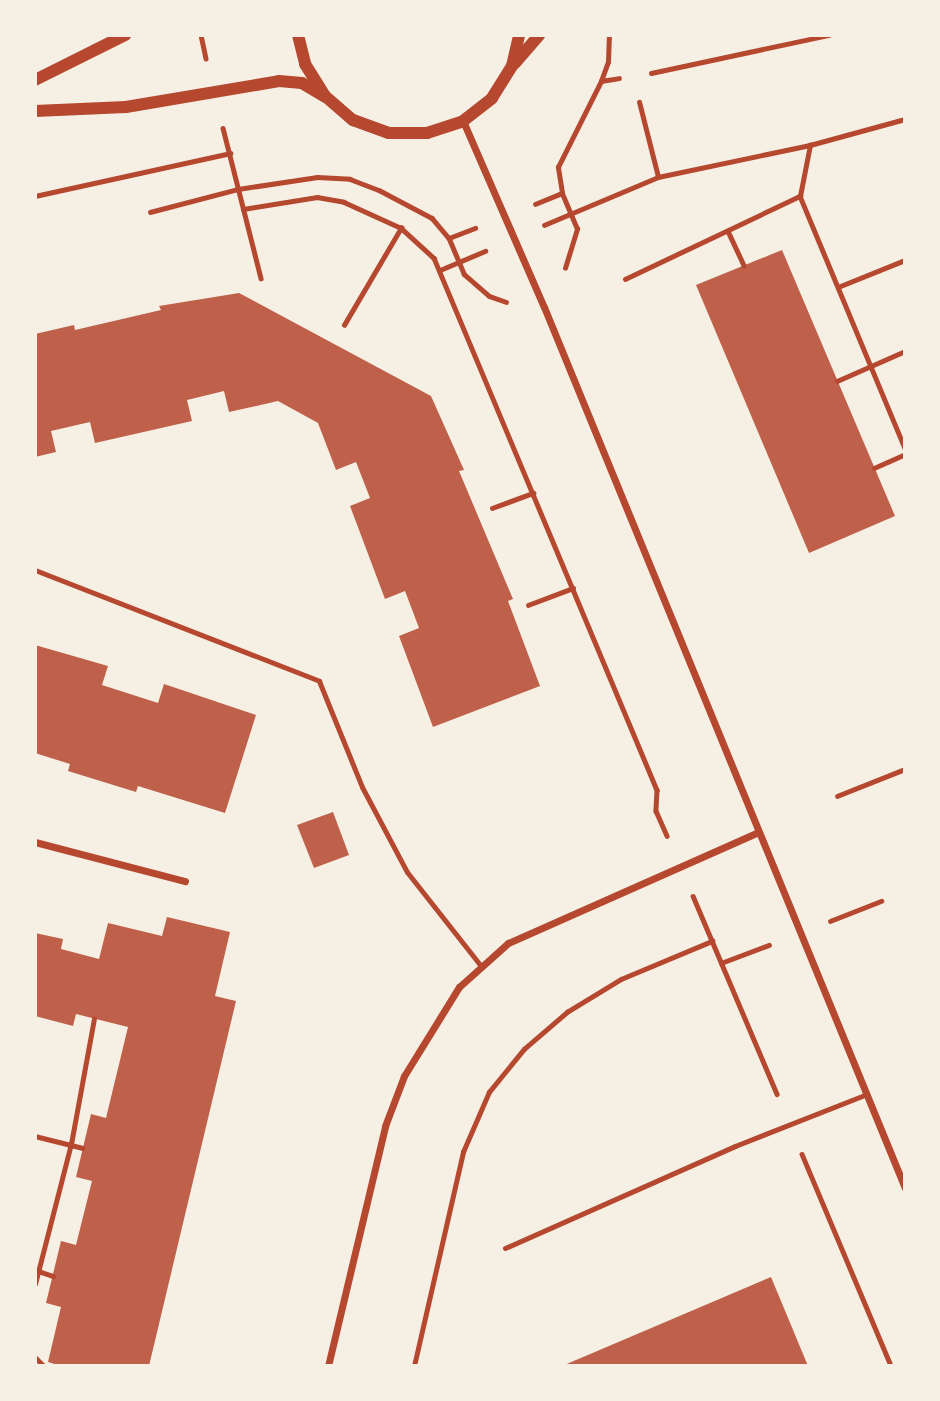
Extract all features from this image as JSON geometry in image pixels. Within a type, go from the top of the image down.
[{"type":"street","points":[[35,80],[125,35]]},
{"type":"street","points":[[298,35],[305,64],[325,96]]},
{"type":"street","points":[[512,66],[519,35]]},
{"type":"street","points":[[35,111],[126,107],[279,81],[302,83],[325,96],[353,120],[389,133],[427,133],[463,121],[492,98],[512,66],[539,35]]},
{"type":"street","points":[[463,121],[544,307],[905,1188]]},
{"type":"street","points":[[327,1366],[385,1126],[404,1076],[459,987],[508,943],[758,832]]},
{"type":"street","points":[[35,842],[186,881]]},
{"type":"lane","points":[[651,73],[829,35]]},
{"type":"lane","points":[[35,570],[319,681],[362,787],[407,872],[481,966]]},
{"type":"lane","points":[[505,1248],[867,1094]]},
{"type":"path","points":[[577,229],[562,192],[558,167],[601,81],[608,62],[609,35]]},
{"type":"path","points":[[214,91],[261,278]]},
{"type":"path","points":[[638,97],[657,177]]},
{"type":"path","points":[[593,201],[657,177],[810,145],[905,119]]},
{"type":"path","points":[[810,145],[800,196],[905,448]]},
{"type":"path","points":[[35,196],[230,153]]},
{"type":"path","points":[[150,212],[238,189],[317,177],[350,179],[432,218],[449,238],[464,274],[477,287],[500,301],[544,307]]},
{"type":"path","points":[[449,238],[562,192]]},
{"type":"path","points":[[625,279],[800,196]]},
{"type":"path","points":[[243,209],[317,197],[344,202],[401,228],[434,258],[657,790],[656,811],[891,1366]]},
{"type":"path","points":[[344,325],[401,228]]},
{"type":"path","points":[[728,231],[744,265]]},
{"type":"path","points":[[838,288],[905,260]]},
{"type":"path","points":[[837,381],[905,351]]},
{"type":"path","points":[[874,468],[905,454]]},
{"type":"path","points":[[492,508],[533,493]]},
{"type":"path","points":[[528,605],[573,589]]},
{"type":"path","points":[[837,796],[905,769]]},
{"type":"path","points":[[414,1366],[463,1152],[489,1092],[524,1049],[567,1012],[621,979],[712,941]]},
{"type":"path","points":[[35,1284],[71,1144],[94,1019]]},
{"type":"path","points":[[35,1136],[83,1149]]},
{"type":"path","points":[[37,1270],[53,1276]]},
{"type":"path","points":[[35,1357],[44,1366]]},
{"type":"building","points":[[782,250],[895,516],[809,553],[696,285]]},
{"type":"building","points":[[239,293],[431,396],[464,470],[459,471],[513,599],[508,601],[540,686],[433,727],[399,636],[419,628],[405,591],[385,599],[350,506],[370,498],[356,462],[336,470],[318,423],[278,401],[229,412],[224,391],[187,400],[192,421],[95,443],[90,422],[51,431],[56,452],[35,457],[35,334],[74,325],[75,330],[161,310],[159,306]]},
{"type":"building","points":[[35,645],[108,666],[102,685],[158,703],[164,684],[256,715],[225,813],[138,786],[136,792],[68,771],[70,764],[35,753]]},
{"type":"building","points":[[333,812],[349,855],[314,868],[297,825]]},
{"type":"building","points":[[167,917],[230,932],[215,996],[236,1001],[149,1366],[61,1366],[48,1362],[61,1307],[46,1303],[61,1241],[76,1245],[92,1181],[76,1177],[91,1114],[106,1118],[128,1027],[76,1014],[73,1026],[35,1016],[35,933],[63,939],[61,949],[99,959],[108,923],[162,936]]},
{"type":"building","points":[[771,1277],[808,1366],[562,1366]]}]
